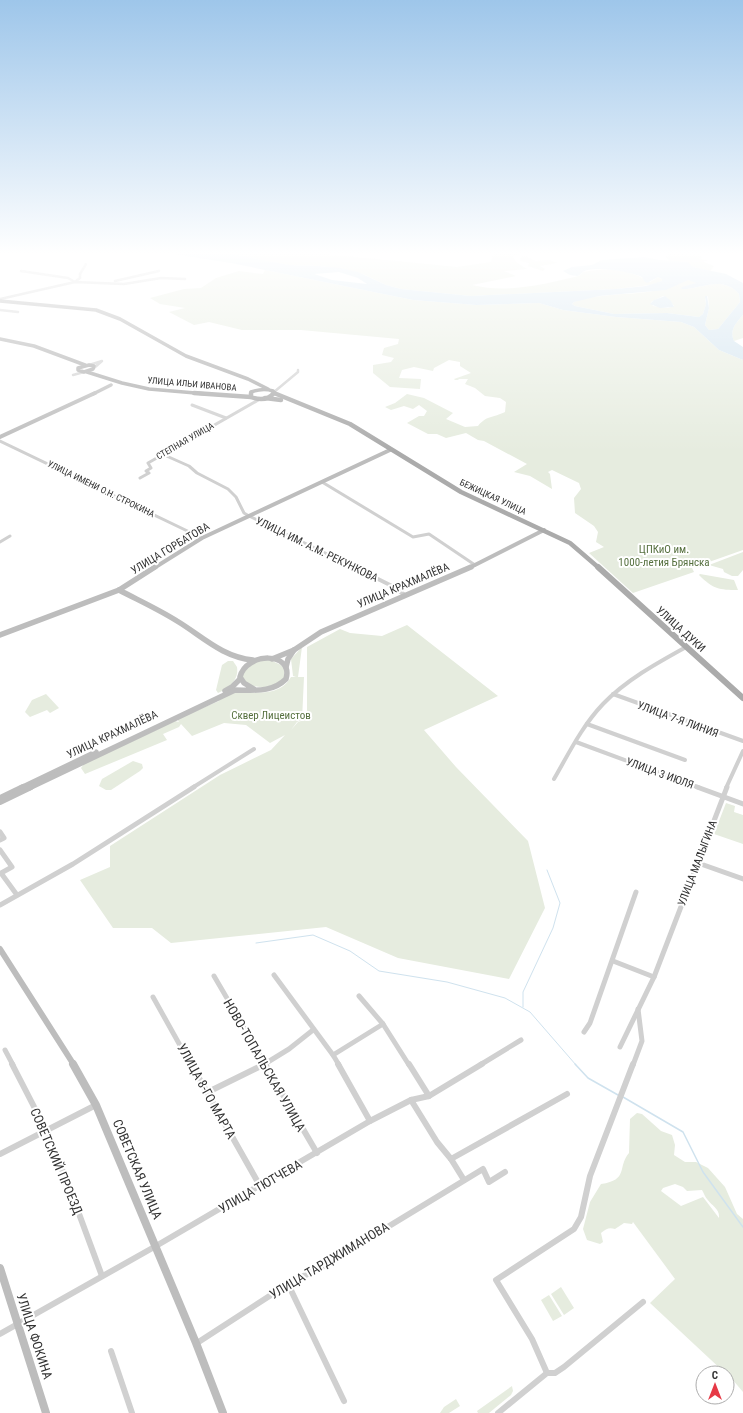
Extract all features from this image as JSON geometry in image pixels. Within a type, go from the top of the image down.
[{"type":"main road","points":[[121,320],[135,326],[186,356],[253,381],[272,391],[328,415]]},
{"type":"main road","name":"УЛИЦА ИЛЬИ ИВАНОВА","points":[[0,340],[34,346],[74,362],[92,366],[97,371],[117,380],[150,388],[252,394]]},
{"type":"main road","name":"УЛИЦА ИЛЬИ ИВАНОВА","points":[[0,340],[37,350],[73,364],[81,372],[87,372],[112,382],[165,392],[252,394]]},
{"type":"main road","points":[[77,369],[80,366],[87,365]]},
{"type":"main road","points":[[87,372],[94,368]]},
{"type":"main road","points":[[252,394],[257,384],[253,381]]},
{"type":"main road","points":[[0,437],[112,382]]},
{"type":"main road","points":[[252,394],[272,391]]},
{"type":"main road","points":[[263,399],[272,391]]},
{"type":"main road","points":[[252,394],[263,399],[279,399],[295,403],[328,415]]},
{"type":"main road","name":"БЕЖИЦКАЯ УЛИЦА","points":[[328,415],[350,424],[390,450],[461,492],[570,543],[606,574]]},
{"type":"main road","name":"УЛИЦА ГОРБАТОВА","points":[[0,635],[119,590],[202,538],[390,450]]},
{"type":"main road","name":"УЛИЦА КРАХМАЛЁВА","points":[[234,657],[255,660],[271,659],[294,650],[321,632],[474,565],[544,530]]},
{"type":"main road","name":"УЛИЦА ДУКИ","points":[[606,574],[743,698]]},
{"type":"main road","points":[[119,590],[184,626],[204,640],[234,657],[242,669]]},
{"type":"main road","points":[[271,659],[280,662],[286,667],[288,659],[294,650]]},
{"type":"main road","points":[[0,802],[234,689],[240,679],[242,669],[249,662],[255,660]]},
{"type":"main road","name":"УЛИЦА КРАХМАЛЁВА","points":[[0,798],[234,689],[265,690],[280,685],[288,675],[286,667]]},
{"type":"main road","points":[[240,679],[244,684],[254,689]]},
{"type":"main road","name":"СОВЕТСКАЯ УЛИЦА","points":[[0,949],[72,1060],[96,1105],[196,1343],[223,1413]]},
{"type":"main road","name":"УЛИЦА ФОКИНА","points":[[0,1268],[46,1413]]},
{"type":"street","points":[[87,365],[104,360],[94,368]]},
{"type":"street","points":[[77,369],[72,375],[87,372]]},
{"type":"street","points":[[272,391],[279,388],[293,377],[298,370]]},
{"type":"street","points":[[245,406],[252,394]]},
{"type":"street","points":[[245,406],[263,399]]},
{"type":"street","name":"УЛИЦА ИЛЬИ ИВАНОВА","points":[[192,406],[226,418]]},
{"type":"street","name":"СТЕПНАЯ УЛИЦА","points":[[140,478],[150,473],[146,471],[150,468],[148,463],[245,406]]},
{"type":"street","name":"УЛИЦА ИМЕНИ О.Н. СТРОКИНА","points":[[0,441],[202,538]]},
{"type":"street","points":[[162,454],[189,466],[196,473],[231,491],[240,502],[244,513],[249,516]]},
{"type":"street","points":[[322,482],[413,537],[428,534],[474,565]]},
{"type":"street","name":"УЛИЦА ИМ. А.М. РЕКУНКОВА","points":[[249,516],[374,577],[405,595]]},
{"type":"street","points":[[0,542],[10,536]]},
{"type":"street","points":[[554,779],[587,724],[602,705],[614,694],[647,671],[686,647]]},
{"type":"street","name":"УЛИЦА 7-Я ЛИНИЯ","points":[[614,694],[743,741]]},
{"type":"street","points":[[587,724],[685,760]]},
{"type":"street","name":"УЛИЦА 3 ИЮЛЯ","points":[[576,742],[743,804]]},
{"type":"street","points":[[0,905],[73,864],[254,749]]},
{"type":"street","name":"УЛИЦА МАЛЫГИНА","points":[[620,1047],[654,977],[722,797],[743,750]]},
{"type":"street","points":[[0,832],[4,838],[0,840]]},
{"type":"street","points":[[0,850],[12,867],[1,873],[17,895]]},
{"type":"street","points":[[698,863],[743,879]]},
{"type":"street","points":[[584,1032],[590,1024],[636,892]]},
{"type":"street","points":[[613,961],[654,977]]},
{"type":"street","points":[[274,975],[313,1030],[333,1055],[370,1122]]},
{"type":"street","name":"НОВО-ТОПАЛЬСКАЯ УЛИЦА","points":[[214,976],[317,1153]]},
{"type":"street","points":[[359,996],[383,1024],[429,1096]]},
{"type":"street","name":"УЛИЦА 8-ГО МАРТА","points":[[153,997],[260,1186]]},
{"type":"street","points":[[547,1373],[532,1339],[496,1280],[574,1229],[581,1217],[590,1176],[642,1041],[638,1009]]},
{"type":"street","points":[[333,1055],[383,1024]]},
{"type":"street","points":[[208,1092],[300,1043],[313,1030]]},
{"type":"street","name":"УЛИЦА ТЮТЧЕВА","points":[[0,1334],[156,1246],[370,1122],[411,1100],[429,1096],[521,1040]]},
{"type":"street","name":"СОВЕТСКИЙ ПРОЕЗД","points":[[4,1050],[46,1130],[68,1184],[102,1276]]},
{"type":"street","points":[[451,1159],[567,1094]]},
{"type":"street","points":[[411,1100],[437,1142],[451,1159],[464,1180]]},
{"type":"street","points":[[0,1154],[96,1105]]},
{"type":"street","name":"УЛИЦА ТАРДЖИМАНОВА","points":[[196,1343],[288,1284],[325,1265],[483,1169],[489,1182],[505,1172]]},
{"type":"street","points":[[288,1284],[344,1401]]},
{"type":"street","points":[[498,1413],[547,1373],[555,1372],[564,1367],[644,1302]]},
{"type":"street","points":[[111,1351],[132,1413]]},
{"type":"green space","name":"ЦПКиО им. 1000-летия Брянска","points":[[184,320],[654,320],[681,322],[694,327],[719,350],[743,360],[743,550],[692,568],[694,572],[633,593],[589,553],[604,547],[596,542],[598,532],[594,526],[575,513],[574,498],[581,489],[579,483],[552,470],[548,472],[550,474],[552,489],[530,476],[514,472],[527,464],[484,441],[478,440],[466,433],[446,438],[437,434],[428,434],[407,423],[419,416],[424,416],[427,411],[419,405],[413,409],[404,406],[391,410],[385,407],[395,403],[407,394],[424,398],[453,413],[446,419],[465,427],[478,426],[487,418],[505,412],[506,402],[500,398],[485,396],[475,388],[465,384],[468,379],[454,379],[471,373],[460,366],[460,362],[449,360],[434,368],[433,371],[414,367],[402,370],[399,378],[421,379],[420,389],[390,387],[373,373],[373,365],[391,362],[394,358],[382,355],[384,348],[398,344],[399,339],[301,330],[242,330],[209,322],[194,325]]},
{"type":"green space","points":[[706,320],[725,320],[718,329],[709,330],[705,325]]},
{"type":"green space","points":[[739,320],[743,320],[743,338],[734,341],[732,333]]},
{"type":"green space","points":[[743,552],[743,570],[738,576],[732,576],[724,572],[723,569],[709,565]]},
{"type":"green space","points":[[699,575],[734,580],[738,590],[726,590],[712,586]]},
{"type":"green space","name":"Сквер Лицеистов","points":[[407,625],[498,696],[424,730],[456,767],[528,841],[545,908],[509,979],[398,958],[326,927],[171,943],[152,928],[113,928],[80,880],[110,867],[110,846],[220,775],[271,750],[285,735],[270,743],[246,725],[224,723],[192,736],[181,724],[179,727],[163,734],[167,740],[85,774],[81,768],[84,764],[175,721],[179,722],[177,719],[219,701],[220,698],[235,693],[266,692],[280,688],[286,684],[291,677],[296,677],[293,676],[291,659],[302,647],[298,677],[304,677],[302,720],[297,722],[291,730],[298,722],[307,719],[307,647],[340,629],[350,633],[382,636]]},
{"type":"green space","points":[[270,660],[281,665],[284,669],[284,678],[279,682],[265,687],[249,685],[244,682],[242,673],[256,661]]},
{"type":"green space","points":[[228,661],[233,661],[237,667],[235,680],[226,689],[218,693],[216,690],[222,665]]},
{"type":"green space","points":[[46,694],[59,708],[50,713],[47,710],[30,717],[25,712],[32,700]]},
{"type":"green space","points":[[133,761],[142,764],[143,768],[111,790],[106,790],[99,786],[102,779]]},
{"type":"green space","points":[[726,803],[735,806],[734,812],[743,815],[743,844],[714,834]]},
{"type":"green space","points":[[637,1113],[642,1114],[661,1131],[672,1135],[675,1145],[674,1155],[685,1162],[696,1162],[708,1168],[725,1187],[737,1214],[743,1219],[743,1392],[735,1382],[735,1365],[716,1365],[650,1303],[675,1279],[633,1222],[632,1224],[624,1223],[615,1229],[609,1228],[604,1230],[601,1233],[603,1242],[600,1244],[587,1240],[583,1229],[590,1202],[601,1184],[610,1182],[619,1176],[629,1153],[630,1119]],"holes":[[[675,1184],[683,1187],[687,1191],[702,1190],[706,1198],[717,1210],[719,1218],[703,1197],[681,1206],[661,1191],[663,1188]]]},
{"type":"green space","points":[[561,1287],[574,1308],[564,1315],[551,1294]]},
{"type":"green space","points":[[549,1295],[562,1316],[553,1321],[541,1300]]},
{"type":"green space","points":[[512,1386],[513,1391],[511,1395],[489,1413],[478,1413],[477,1411]]},
{"type":"green space","points":[[456,1399],[460,1406],[449,1413],[440,1413],[444,1407]]},
{"type":"water","points":[[654,320],[706,320],[705,325],[709,330],[718,329],[725,320],[739,320],[732,333],[734,341],[743,347],[743,360],[719,350],[694,327],[681,322]]},
{"type":"waterway","points":[[523,1007],[523,992],[553,928],[560,903],[547,870]]},
{"type":"waterway","points":[[256,943],[313,935],[350,951],[379,971],[447,982],[505,998],[530,1012],[576,1065]]},
{"type":"waterway","points":[[575,1064],[588,1078],[618,1095]]},
{"type":"waterway","points":[[623,1097],[683,1132],[703,1172],[743,1227]]}]
